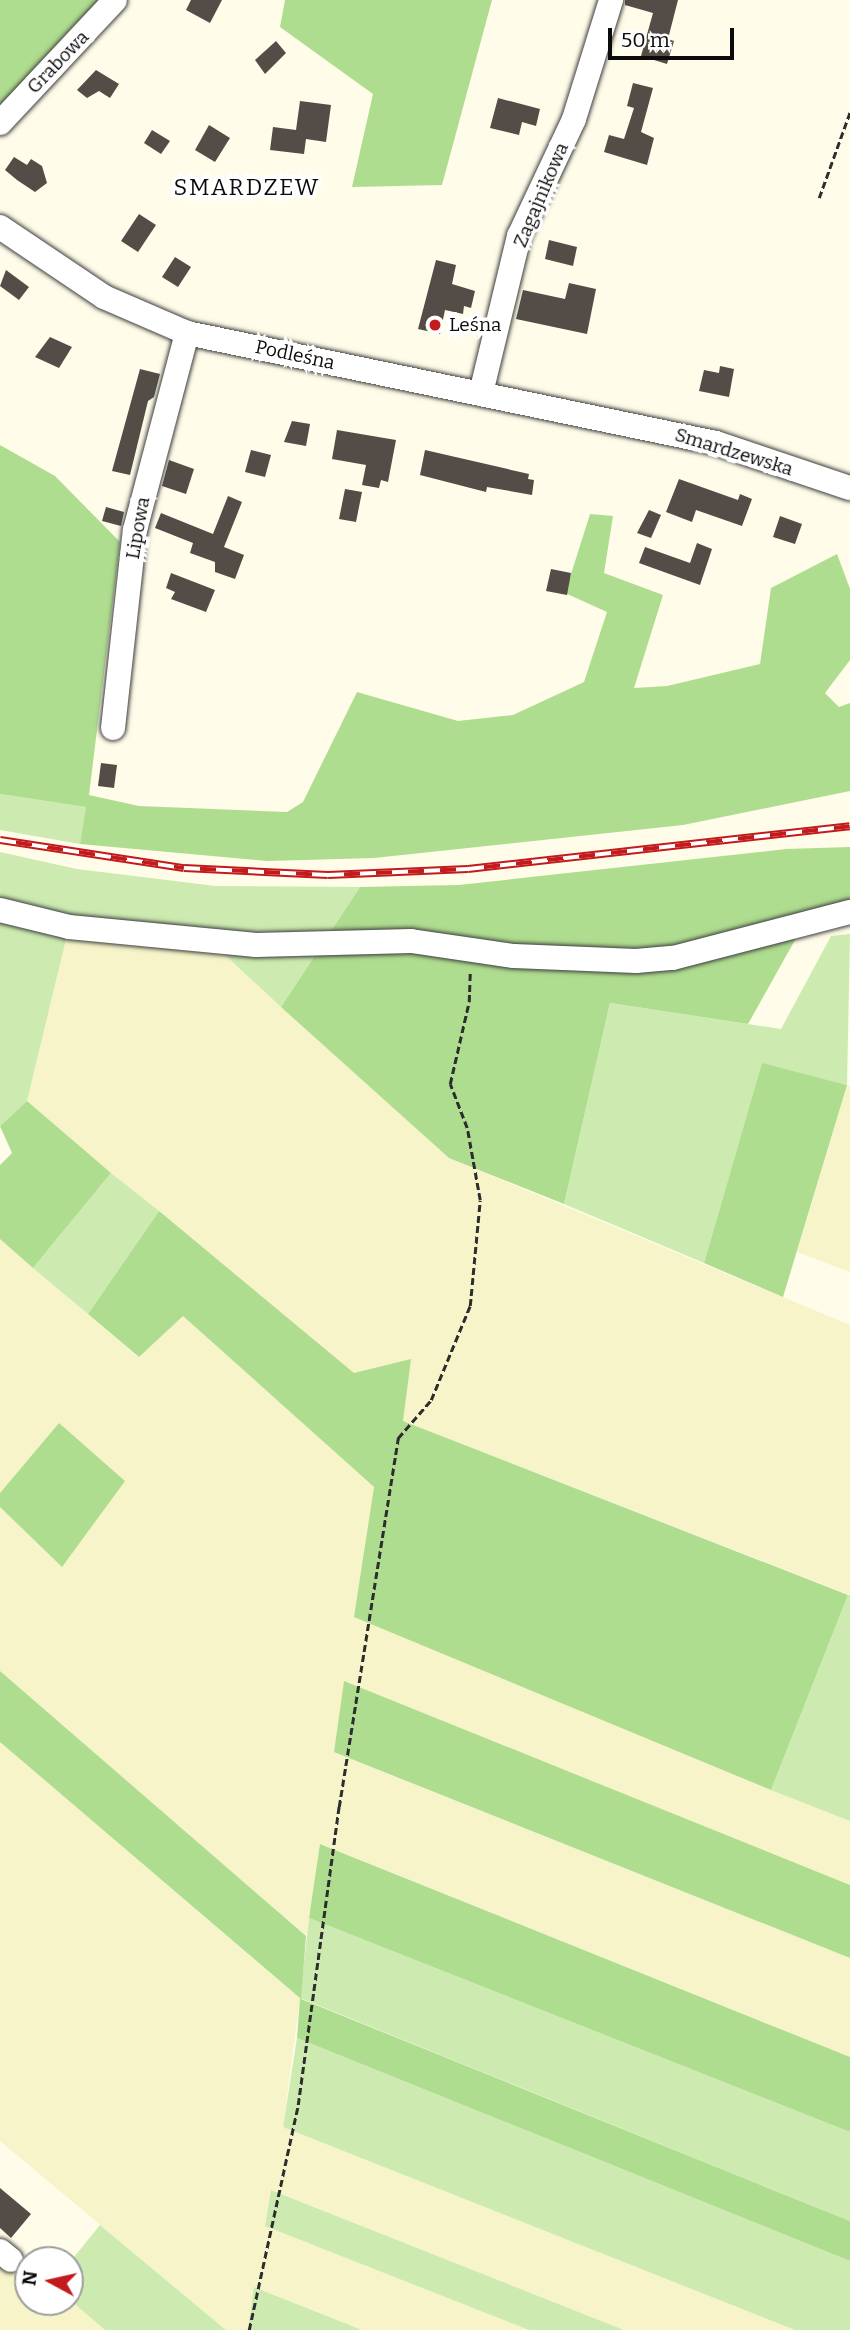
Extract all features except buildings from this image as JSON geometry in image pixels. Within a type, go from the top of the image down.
[{"type":"street","name":"Grabowa","points":[[0,123],[115,0]]},
{"type":"street","name":"Zagajnikowa","points":[[481,393],[519,236],[574,119],[611,0]]},
{"type":"street","name":"Podleśna","points":[[0,227],[104,297],[187,333],[616,420]]},
{"type":"street","name":"Lipowa","points":[[113,728],[135,530],[187,333]]},
{"type":"street","name":"Smardzewska","points":[[616,420],[716,443],[850,488]]},
{"type":"street","points":[[0,910],[69,927],[256,945],[411,942],[596,961],[673,958],[850,912]]},
{"type":"path","points":[[819,198],[850,113]]},
{"type":"path","points":[[249,2330],[298,2105],[339,1807],[398,1438],[431,1400],[470,1306],[477,1262],[480,1200],[467,1128],[450,1084],[469,1002],[471,950]]},
{"type":"shaded area","points":[[69,927],[207,938],[449,1158],[850,1325],[850,1595],[403,1421],[354,1373],[111,1173],[27,1101]]},
{"type":"shaded area","points":[[847,1085],[850,1086],[850,1272],[797,1252]]},
{"type":"shaded area","points":[[0,1239],[138,1357],[182,1315],[374,1487],[355,1617],[850,1821],[850,1885],[344,1682],[334,1752],[850,1958],[850,2057],[321,1844],[306,1936],[0,1671],[0,1507],[62,1567],[59,1423],[0,1493]]},
{"type":"shaded area","points":[[0,1742],[300,1998],[283,2127],[795,2330],[624,2330],[272,2190],[266,2226],[529,2330],[362,2330],[255,2287],[248,2330],[226,2330],[0,2141]]},
{"type":"shaded area","points":[[0,2260],[14,2266],[14,2316],[84,2316],[84,2312],[105,2330],[0,2330]]},
{"type":"green space","points":[[0,0],[103,0],[0,106]]},
{"type":"green space","points":[[285,0],[492,0],[442,185],[352,187],[373,94],[280,27]]},
{"type":"green space","points":[[0,445],[55,476],[120,542],[89,795],[139,806],[287,812],[303,802],[357,692],[458,721],[513,715],[584,682],[607,612],[565,593],[590,514],[613,516],[604,573],[663,595],[634,688],[667,686],[760,664],[771,588],[837,554],[850,589],[850,660],[825,693],[839,707],[850,703],[850,791],[683,825],[374,858],[267,861],[80,844],[86,807],[0,794]]},
{"type":"green space","points":[[0,794],[87,807],[80,844],[0,830]]},
{"type":"green space","points":[[850,847],[850,909],[809,915],[748,1024],[610,1003],[564,1204],[449,1158],[281,1007],[360,887],[459,885],[786,849]]},
{"type":"green space","points":[[0,852],[77,869],[216,886],[360,887],[281,1007],[207,938],[69,927],[27,1101],[0,1126]]},
{"type":"green space","points":[[850,934],[847,1085],[762,1064],[704,1263],[564,1204],[610,1003],[781,1029],[831,936]]},
{"type":"green space","points":[[762,1063],[847,1085],[783,1297],[704,1263]]},
{"type":"green space","points":[[27,1101],[111,1173],[33,1268],[0,1239],[0,1165],[12,1153],[0,1126]]},
{"type":"green space","points":[[111,1173],[159,1211],[88,1314],[33,1268]]},
{"type":"green space","points":[[159,1211],[354,1373],[411,1359],[403,1421],[848,1595],[771,1790],[354,1617],[374,1487],[183,1316],[139,1357],[88,1314]]},
{"type":"green space","points":[[59,1423],[125,1481],[62,1567],[0,1507],[0,1493]]},
{"type":"green space","points":[[850,1595],[850,1821],[771,1790]]},
{"type":"green space","points":[[0,1671],[306,1936],[301,1999],[850,2221],[850,2261],[297,2038],[300,1998],[0,1742]]},
{"type":"green space","points":[[344,1681],[850,1885],[850,1958],[334,1752]]},
{"type":"green space","points":[[320,1844],[850,2057],[850,2132],[309,1918]]},
{"type":"green space","points":[[309,1918],[850,2132],[850,2221],[300,1998]]},
{"type":"green space","points":[[297,2038],[850,2261],[850,2330],[795,2330],[283,2127]]},
{"type":"green space","points":[[271,2190],[624,2330],[529,2330],[265,2226]]},
{"type":"green space","points":[[100,2225],[226,2330],[105,2330],[84,2312],[83,2246]]},
{"type":"green space","points":[[254,2287],[362,2330],[248,2330]]},
{"type":"railway","points":[[0,840],[184,868],[328,875],[468,869],[850,826]]},
{"type":"place","name":"Leśna","points":[[435,325]]},
{"type":"district","name":"SMARDZEW","points":[[247,187]]}]
